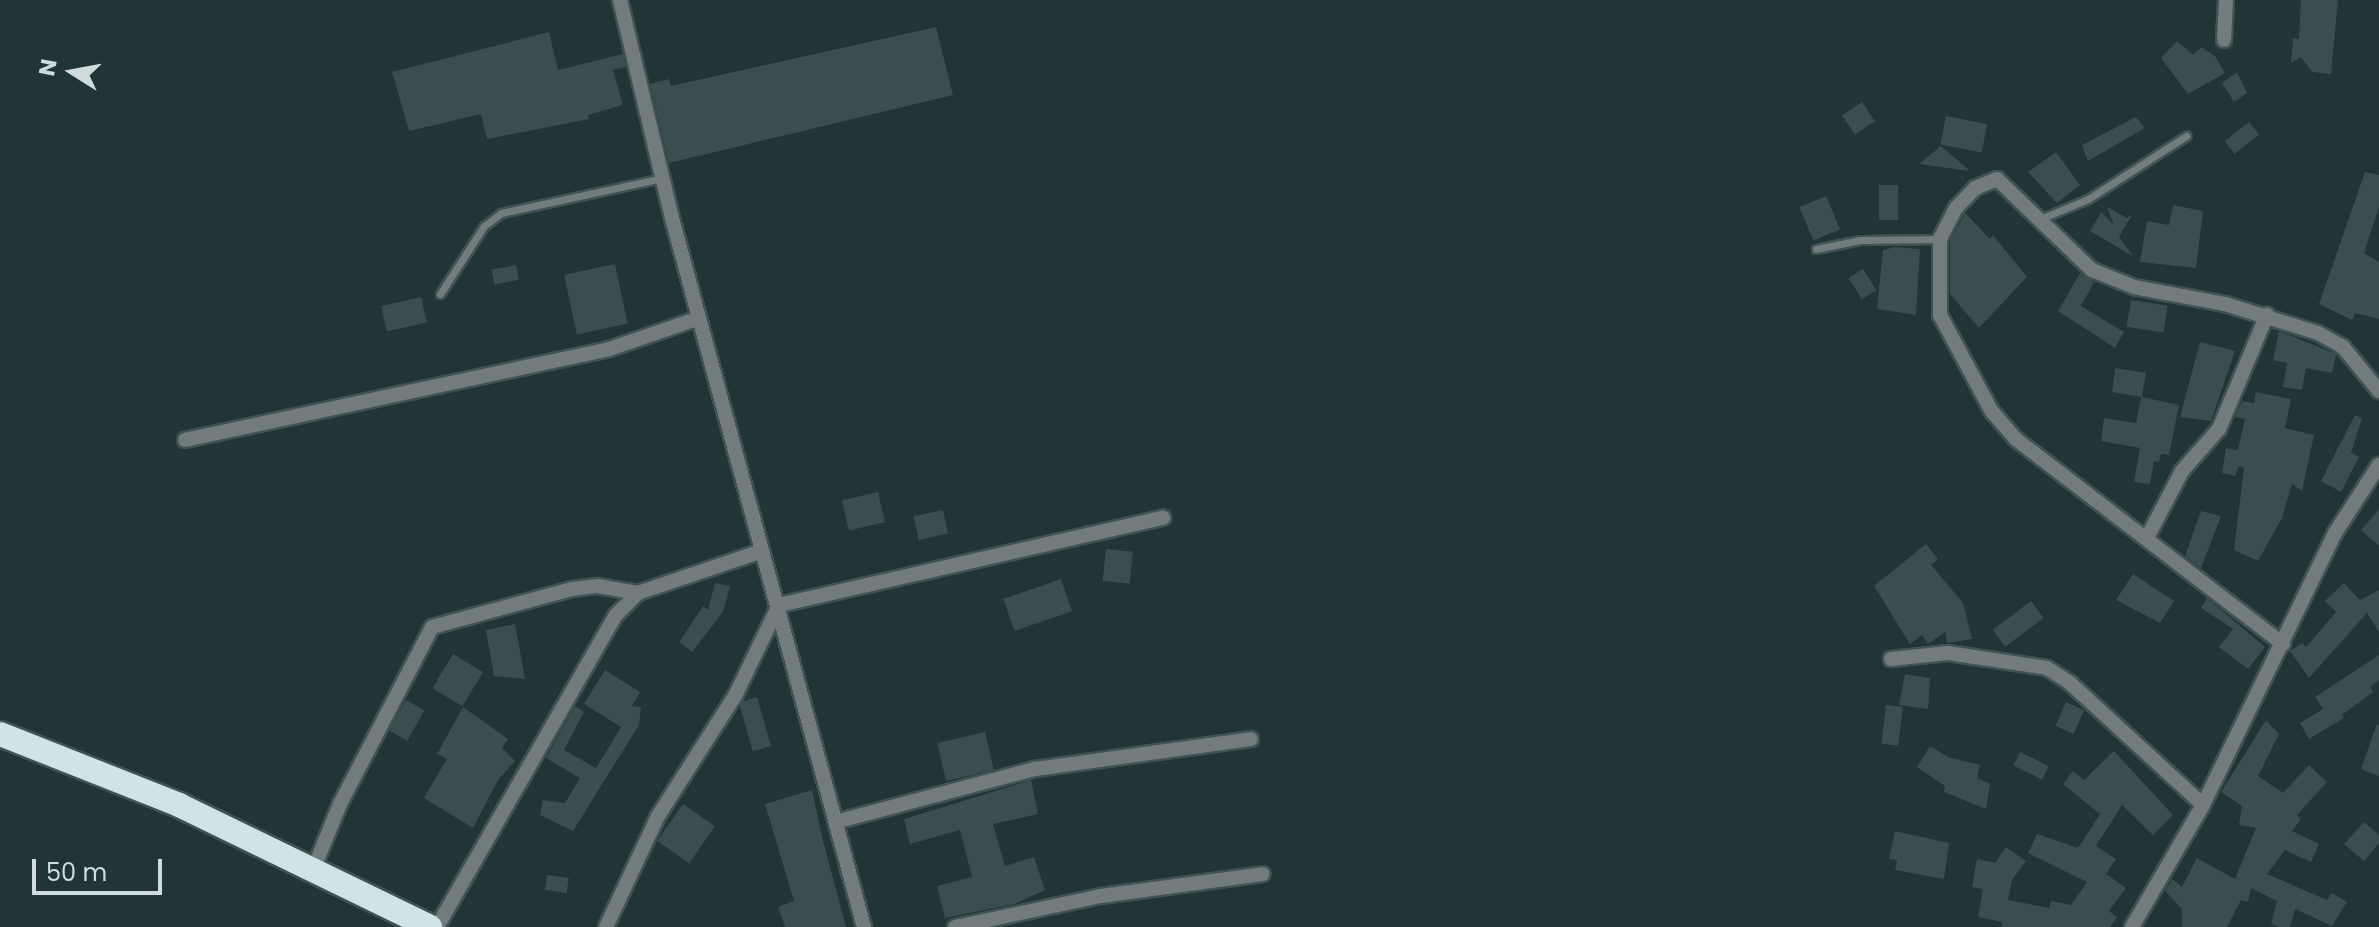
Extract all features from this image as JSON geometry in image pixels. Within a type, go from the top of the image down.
[{"type":"highway","points":[[0,734],[179,805],[430,927]]},
{"type":"street","points":[[620,0],[699,318],[839,821],[864,927]]},
{"type":"street","points":[[2224,40],[2226,0]]},
{"type":"street","points":[[2283,644],[2148,536],[2015,438],[1992,412],[1940,315],[1940,239],[1956,208],[1990,178],[2006,183],[2074,257],[2103,276],[2267,315],[2343,347],[2379,391]]},
{"type":"street","points":[[2148,536],[2182,471],[2219,429],[2267,315]]},
{"type":"street","points":[[185,440],[609,349],[699,318]]},
{"type":"street","points":[[2132,927],[2203,805],[2335,533],[2379,465]]},
{"type":"street","points":[[779,605],[1163,518]]},
{"type":"street","points":[[314,868],[358,768],[432,627],[572,589],[598,586],[638,593],[762,551]]},
{"type":"street","points":[[437,927],[602,635],[638,593]]},
{"type":"street","points":[[606,927],[658,816],[736,694],[779,605]]},
{"type":"street","points":[[1891,659],[1948,653],[2047,668],[2070,683],[2203,805]]},
{"type":"street","points":[[839,821],[1035,769],[1251,739]]},
{"type":"street","points":[[955,927],[1101,896],[1263,874]]},
{"type":"lane","points":[[2040,219],[2088,199],[2186,136]]},
{"type":"lane","points":[[440,294],[484,226],[501,213],[663,178]]},
{"type":"lane","points":[[1816,249],[1860,240],[1940,239]]},
{"type":"building","points":[[2301,0],[2338,0],[2331,74],[2312,72],[2301,57],[2291,63],[2293,38],[2299,39]]},
{"type":"building","points":[[936,27],[953,95],[669,163],[650,84],[669,79],[671,86]]},
{"type":"building","points":[[549,32],[558,70],[623,54],[626,67],[613,70],[623,105],[588,115],[589,119],[487,139],[481,114],[409,131],[392,72]]},
{"type":"building","points":[[2177,41],[2193,55],[2201,47],[2215,56],[2225,73],[2188,94],[2161,58]]},
{"type":"building","points":[[2237,72],[2247,93],[2234,102],[2222,83]]},
{"type":"building","points":[[1862,102],[1875,121],[1855,134],[1842,115]]},
{"type":"building","points":[[1946,116],[1987,124],[1982,152],[1940,144]]},
{"type":"building","points":[[2136,117],[2145,128],[2088,161],[2082,145]]},
{"type":"building","points":[[2249,122],[2259,135],[2234,154],[2225,141]]},
{"type":"building","points":[[1941,146],[1970,171],[1919,164]]},
{"type":"building","points":[[2056,152],[2080,185],[2057,203],[2028,172]]},
{"type":"building","points":[[2365,172],[2379,175],[2379,207],[2364,253],[2379,262],[2379,319],[2355,313],[2352,320],[2319,304]]},
{"type":"building","points":[[1879,185],[1898,185],[1898,220],[1879,220]]},
{"type":"building","points":[[1826,196],[1840,229],[1813,240],[1799,207]]},
{"type":"building","points":[[2173,205],[2203,211],[2196,268],[2140,262],[2147,221],[2169,225]]},
{"type":"building","points":[[2107,207],[2127,218],[2132,215],[2119,237],[2133,256],[2090,231],[2101,212],[2114,225]]},
{"type":"building","points":[[1965,213],[1990,239],[1993,235],[2027,277],[1979,328],[1950,294],[1950,241]]},
{"type":"building","points":[[1895,247],[1920,249],[1916,315],[1877,309],[1883,250]]},
{"type":"building","points":[[615,264],[628,324],[577,334],[564,275]]},
{"type":"building","points":[[516,265],[519,280],[494,284],[491,270]]},
{"type":"building","points":[[1863,269],[1876,290],[1862,299],[1849,278]]},
{"type":"building","points":[[2080,273],[2094,282],[2081,306],[2124,332],[2115,348],[2058,311]]},
{"type":"building","points":[[421,297],[427,322],[387,332],[381,306]]},
{"type":"building","points":[[2131,300],[2168,306],[2163,332],[2127,327]]},
{"type":"building","points":[[2279,331],[2336,354],[2332,373],[2306,368],[2302,390],[2283,387],[2287,363],[2273,360]]},
{"type":"building","points":[[2200,342],[2235,351],[2211,421],[2180,417]]},
{"type":"building","points":[[2115,368],[2146,373],[2142,397],[2179,405],[2169,455],[2161,454],[2159,462],[2154,461],[2150,484],[2134,482],[2140,448],[2101,441],[2104,418],[2136,423],[2141,397],[2112,392]]},
{"type":"building","points":[[2256,392],[2291,399],[2285,428],[2314,435],[2302,491],[2292,484],[2282,518],[2258,561],[2234,550],[2244,468],[2239,466],[2235,476],[2222,473],[2226,448],[2238,450],[2245,419],[2235,417],[2242,401],[2254,403]]},
{"type":"building","points":[[2355,415],[2362,418],[2351,453],[2359,457],[2341,492],[2321,481]]},
{"type":"building","points":[[878,492],[885,522],[849,531],[842,500]]},
{"type":"building","points":[[2379,509],[2379,546],[2361,530]]},
{"type":"building","points":[[943,510],[948,533],[919,540],[914,516]]},
{"type":"building","points":[[2201,511],[2221,516],[2201,568],[2185,556]]},
{"type":"building","points":[[1926,544],[1938,559],[1931,565],[1963,603],[1972,639],[1947,643],[1945,632],[1928,644],[1922,635],[1910,644],[1874,586]]},
{"type":"building","points":[[1106,549],[1133,552],[1130,584],[1103,581]]},
{"type":"building","points":[[2133,574],[2174,601],[2160,623],[2116,600]]},
{"type":"building","points":[[1061,579],[1072,611],[1014,631],[1003,599]]},
{"type":"building","points":[[715,583],[730,586],[723,612],[692,652],[679,642],[703,606],[708,610]]},
{"type":"building","points":[[2344,583],[2360,600],[2379,590],[2379,632],[2367,613],[2309,678],[2290,651],[2302,643],[2306,647],[2336,612],[2325,601]]},
{"type":"building","points":[[2207,598],[2265,647],[2248,669],[2219,647],[2233,629],[2201,608]]},
{"type":"building","points":[[2031,601],[2044,618],[2005,647],[1993,630]]},
{"type":"building","points":[[515,624],[525,679],[494,676],[486,630]]},
{"type":"building","points":[[453,654],[483,672],[462,706],[432,688]]},
{"type":"building","points":[[2379,655],[2379,680],[2370,687],[2373,692],[2342,715],[2344,718],[2309,739],[2300,723],[2323,709],[2315,697]]},
{"type":"building","points":[[605,670],[640,692],[632,706],[641,707],[639,725],[573,831],[540,815],[543,800],[565,803],[580,778],[546,758],[575,706],[584,712],[564,750],[596,768],[621,727],[584,704]]},
{"type":"building","points":[[1905,674],[1930,678],[1928,709],[1899,705]]},
{"type":"building","points":[[757,697],[771,746],[753,751],[739,702]]},
{"type":"building","points":[[406,700],[424,710],[407,741],[389,731]]},
{"type":"building","points":[[2066,702],[2084,710],[2074,734],[2055,726]]},
{"type":"building","points":[[1886,705],[1903,707],[1898,746],[1881,744]]},
{"type":"building","points":[[463,707],[508,739],[502,748],[515,761],[498,780],[473,828],[424,798],[447,759],[437,754]]},
{"type":"building","points":[[2266,720],[2279,734],[2258,776],[2283,793],[2309,765],[2327,782],[2297,815],[2301,819],[2292,831],[2319,844],[2311,862],[2285,850],[2267,874],[2327,900],[2332,893],[2347,902],[2332,926],[2295,909],[2290,927],[2279,927],[2271,924],[2277,901],[2251,888],[2248,902],[2241,900],[2227,927],[2182,927],[2182,909],[2165,891],[2172,879],[2182,887],[2197,858],[2235,879],[2256,828],[2239,825],[2242,806],[2221,792]]},
{"type":"building","points":[[2379,725],[2379,776],[2361,769]]},
{"type":"building","points":[[985,732],[994,770],[946,781],[937,743]]},
{"type":"building","points":[[1930,746],[1948,757],[1980,765],[1977,778],[1990,784],[1986,809],[1944,792],[1945,786],[1917,767]]},
{"type":"building","points":[[2114,751],[2173,815],[2153,835],[2122,805],[2096,846],[2116,859],[2106,874],[2126,888],[2109,911],[2117,917],[2110,927],[2002,927],[2002,922],[1978,917],[1983,889],[1972,887],[1977,859],[1995,863],[2006,847],[2026,861],[2012,880],[2008,900],[2049,908],[2051,901],[2071,905],[2087,882],[2028,853],[2037,834],[2078,848],[2100,814],[2063,784],[2073,771],[2084,780]]},
{"type":"building","points":[[2020,752],[2049,766],[2042,780],[2013,765]]},
{"type":"building","points":[[1031,780],[1038,814],[993,824],[1005,866],[1034,857],[1045,890],[1015,904],[945,918],[937,886],[972,877],[960,830],[910,844],[904,819]]},
{"type":"building","points":[[812,790],[846,927],[785,927],[778,907],[794,901],[765,804]]},
{"type":"building","points":[[683,804],[715,826],[689,863],[657,841]]},
{"type":"building","points":[[2364,822],[2379,835],[2379,843],[2364,861],[2344,844]]},
{"type":"building","points":[[1895,831],[1949,843],[1944,879],[1895,870],[1897,860],[1889,859]]},
{"type":"building","points":[[547,875],[569,878],[567,893],[545,890]]}]
